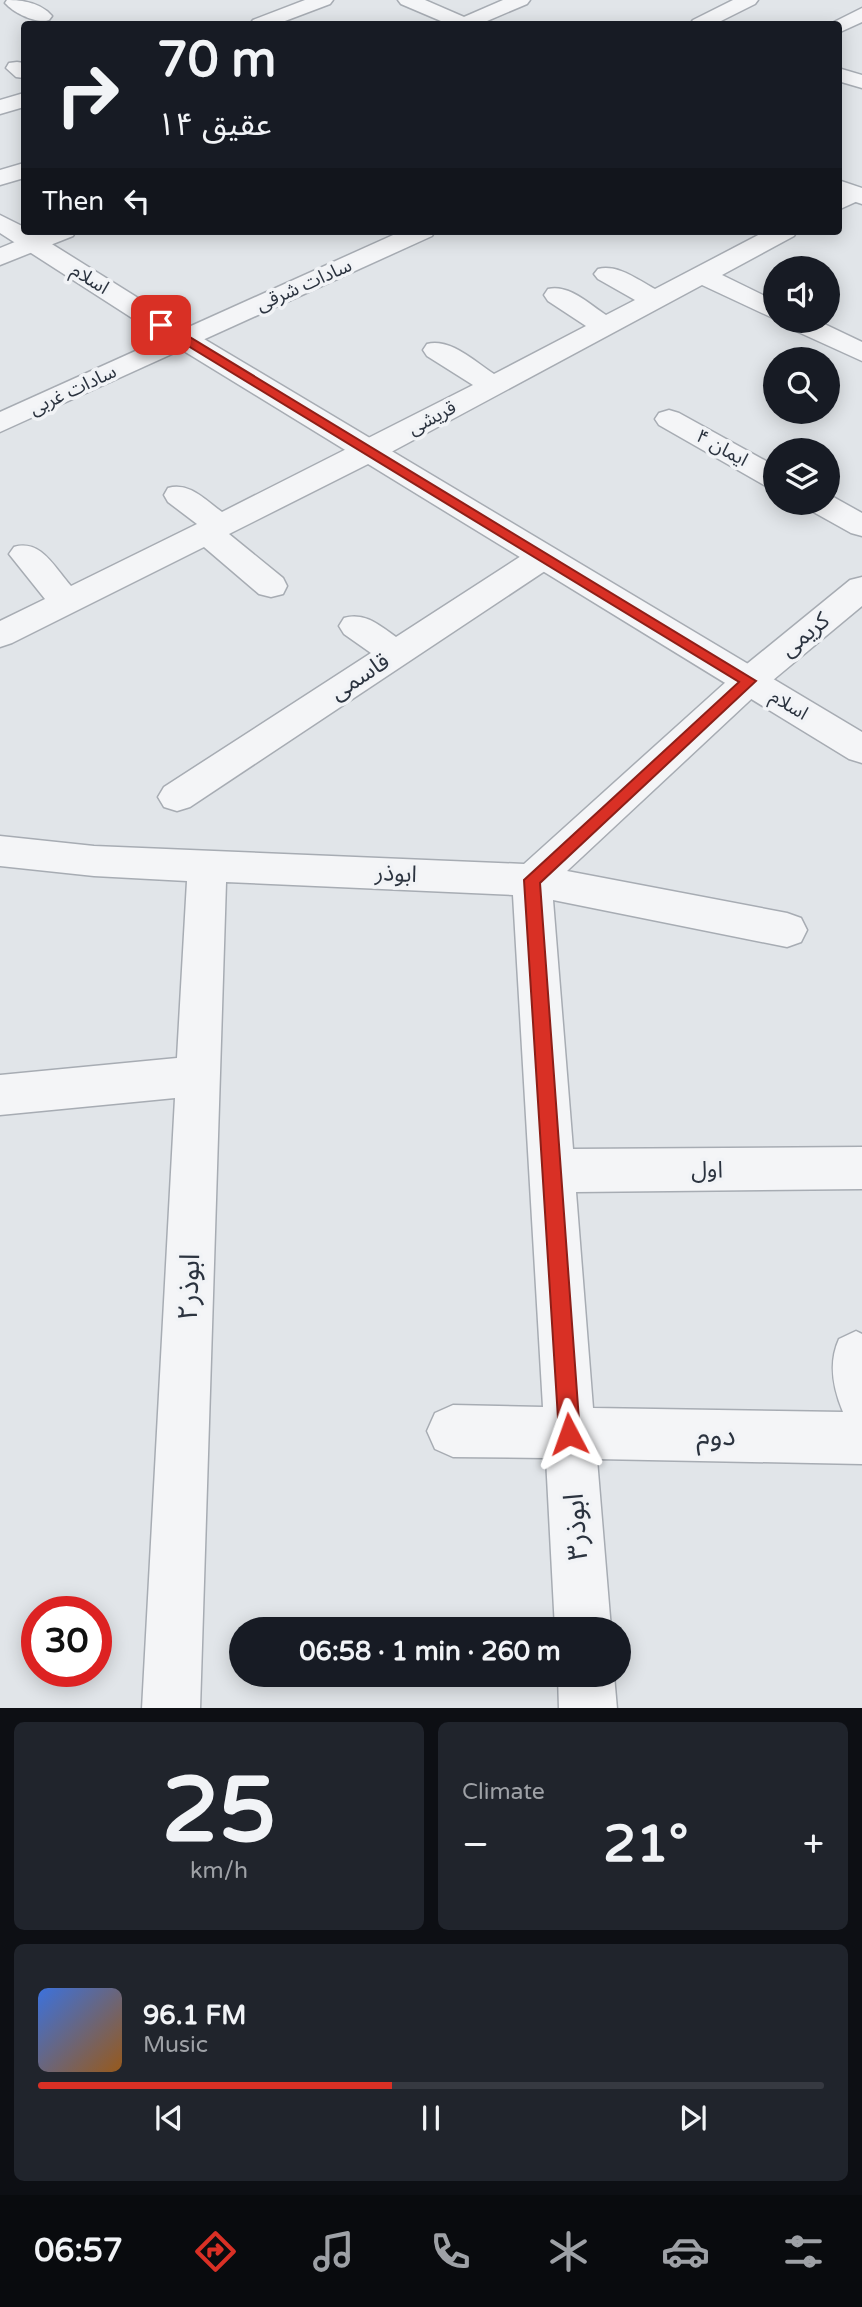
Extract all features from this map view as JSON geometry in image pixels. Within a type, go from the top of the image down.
[{"type":"street","points":[[288,21],[323,0]]},
{"type":"street","points":[[408,0],[457,21]]},
{"type":"street","points":[[471,21],[520,0]]},
{"type":"street","points":[[706,21],[748,0]]},
{"type":"street","points":[[13,4],[42,16]]},
{"type":"street","points":[[842,75],[862,82]]},
{"type":"street","points":[[0,107],[21,101]]},
{"type":"street","points":[[0,155],[21,149]]},
{"type":"street","points":[[0,178],[21,171]]},
{"type":"street","name":"اسلام","points":[[0,222],[184,339],[862,750]]},
{"type":"street","points":[[0,257],[55,235]]},
{"type":"street","name":"سادات شرقی","points":[[184,339],[414,235]]},
{"type":"street","name":"قریشی","points":[[0,635],[369,452],[777,235]]},
{"type":"street","points":[[607,274],[655,300]]},
{"type":"street","points":[[702,275],[763,305]]},
{"type":"street","points":[[557,295],[605,326]]},
{"type":"street","points":[[820,333],[862,354]]},
{"type":"street","name":"سادات غربی","points":[[0,423],[184,339]]},
{"type":"street","points":[[437,350],[494,386]]},
{"type":"street","name":"ایمان ۴","points":[[669,419],[763,471]]},
{"type":"street","points":[[179,495],[271,586]]},
{"type":"street","points":[[840,514],[862,526]]},
{"type":"street","points":[[25,554],[66,602]]},
{"type":"street","name":"قاسمی","points":[[177,797],[543,557]]},
{"type":"street","name":"کریمی","points":[[532,880],[749,681],[862,588]]},
{"type":"street","points":[[356,626],[397,653]]},
{"type":"street","name":"ابوذر","points":[[0,851],[94,861],[532,880],[787,930]]},
{"type":"street","name":"ابوذر۲","points":[[171,1708],[207,866]]},
{"type":"street","name":"ابوذر۳","points":[[532,880],[582,1617]]},
{"type":"street","points":[[0,1095],[198,1076]]},
{"type":"street","name":"اول","points":[[552,1171],[862,1168]]},
{"type":"street","name":"دوم","points":[[453,1431],[862,1438]]},
{"type":"street","points":[[587,1687],[588,1708]]},
{"type":"route","points":[[161,325],[749,681],[532,880],[569,1434]]}]
